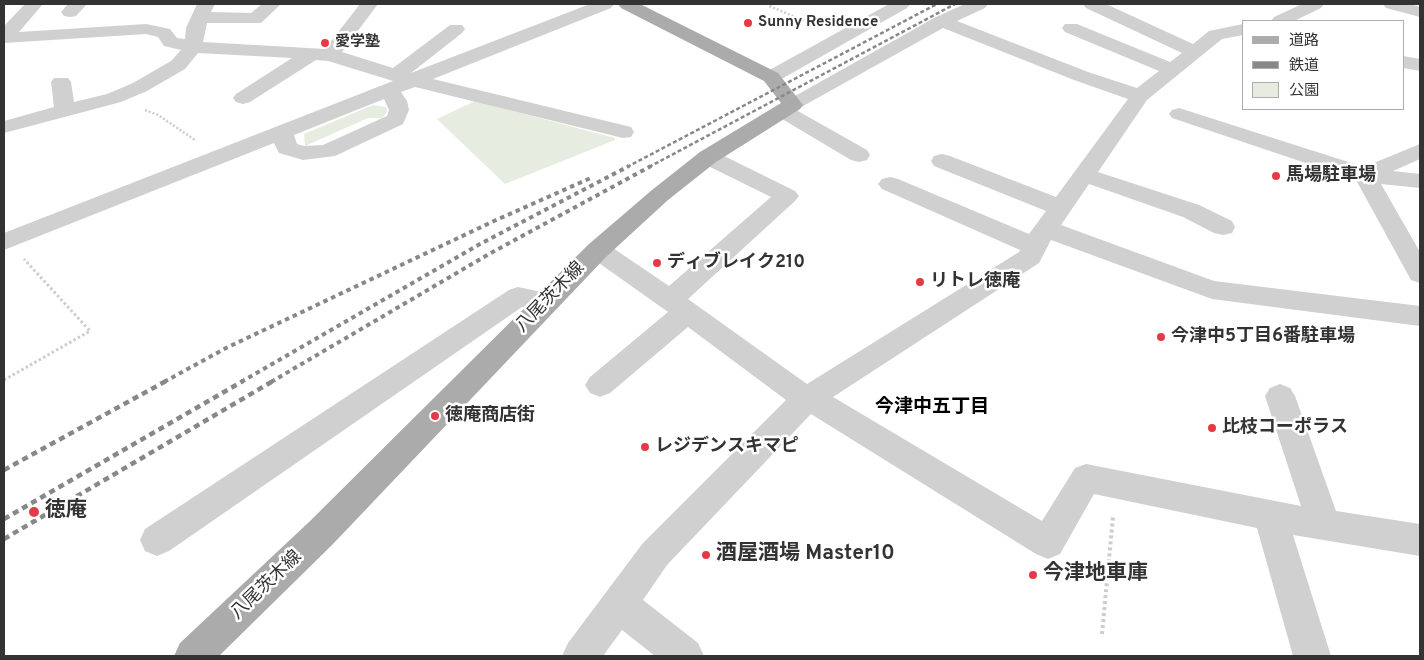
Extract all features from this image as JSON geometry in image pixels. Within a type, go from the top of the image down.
[{"type":"main road","points":[[627,4],[771,77],[788,109]]},
{"type":"main road","name":"八尾茨木線","points":[[193,656],[321,534],[598,250],[660,195],[708,157],[747,131],[788,109]]},
{"type":"street","points":[[4,37],[34,4]]},
{"type":"street","points":[[4,127],[114,98],[140,87],[178,65],[193,47],[195,28],[203,10],[255,19],[272,4]]},
{"type":"street","points":[[243,98],[321,54],[369,4]]},
{"type":"street","points":[[6,242],[282,133],[399,81],[605,4]]},
{"type":"street","points":[[771,77],[901,4]]},
{"type":"street","points":[[859,155],[788,109],[942,21],[979,4]]},
{"type":"street","points":[[1092,4],[1194,52]]},
{"type":"street","points":[[1284,20],[1315,4]]},
{"type":"street","points":[[1392,4],[1420,12]]},
{"type":"street","points":[[942,21],[1081,76],[1140,96]]},
{"type":"street","points":[[1071,28],[1172,70]]},
{"type":"street","points":[[4,37],[146,29],[164,33],[171,42],[193,47],[321,54],[399,81],[623,132]]},
{"type":"street","points":[[282,133],[287,148],[303,153],[327,151],[396,120],[399,110],[397,101],[399,81],[456,29]]},
{"type":"street","points":[[581,656],[654,554],[806,399],[1030,257],[1047,228],[1140,96],[1216,35],[1242,29]]},
{"type":"street","points":[[1404,62],[1420,65]]},
{"type":"street","points":[[61,82],[65,110]]},
{"type":"street","points":[[1179,114],[1365,175],[1420,181]]},
{"type":"street","points":[[1365,175],[1420,151]]},
{"type":"street","points":[[600,385],[787,196],[708,157]]},
{"type":"street","points":[[942,161],[1047,228]]},
{"type":"street","points":[[1085,175],[1191,211],[1223,227]]},
{"type":"street","points":[[1365,175],[1420,274]]},
{"type":"street","points":[[890,184],[1047,228],[1212,290],[1420,316]]},
{"type":"street","points":[[598,250],[806,399],[818,403],[1048,542],[1086,478],[1270,516],[1420,540]]},
{"type":"street","points":[[158,540],[518,298],[547,302]]},
{"type":"street","points":[[1280,396],[1324,524]]},
{"type":"street","points":[[1270,516],[1312,656]]},
{"type":"street","points":[[618,604],[686,656]]},
{"type":"path","points":[[772,4],[769,6],[843,37]]},
{"type":"path","points":[[114,98],[158,115],[220,157]]},
{"type":"path","points":[[4,380],[90,331],[6,242]]},
{"type":"path","points":[[1102,634],[1113,517]]},
{"type":"green space","points":[[475,101],[615,138],[615,140],[505,184],[437,119]]},
{"type":"green space","points":[[373,105],[386,107],[387,112],[382,118],[368,118],[305,146],[304,134]]},
{"type":"railway","points":[[627,167],[937,4]]},
{"type":"railway","points":[[649,167],[955,4]]},
{"type":"railway","points":[[241,382],[480,244],[629,166]]},
{"type":"railway","points":[[271,382],[489,254],[651,166]]},
{"type":"railway","points":[[164,382],[226,348],[494,221],[593,177]]},
{"type":"railway","points":[[4,470],[166,381]]},
{"type":"railway","points":[[4,519],[243,381]]},
{"type":"railway","points":[[4,539],[273,381]]},
{"type":"place","name":"Sunny Residence","points":[[748,23]]},
{"type":"place","name":"愛学塾","points":[[325,43]]},
{"type":"place","name":"馬場駐車場","points":[[1276,176]]},
{"type":"place","name":"ディブレイク210","points":[[657,263]]},
{"type":"place","name":"リトレ徳庵","points":[[920,282]]},
{"type":"place","name":"今津中5丁目6番駐車場","points":[[1161,337]]},
{"type":"place","name":"徳庵商店街","points":[[435,416]]},
{"type":"place","name":"比枝コーポラス","points":[[1212,428]]},
{"type":"place","name":"レジデンスキマピ","points":[[645,447]]},
{"type":"place","name":"徳庵","points":[[34,512]]},
{"type":"place","name":"酒屋酒場 Master10","points":[[706,555]]},
{"type":"place","name":"今津地車庫","points":[[1033,575]]},
{"type":"district","name":"今津中五丁目","points":[[932,408]]}]
